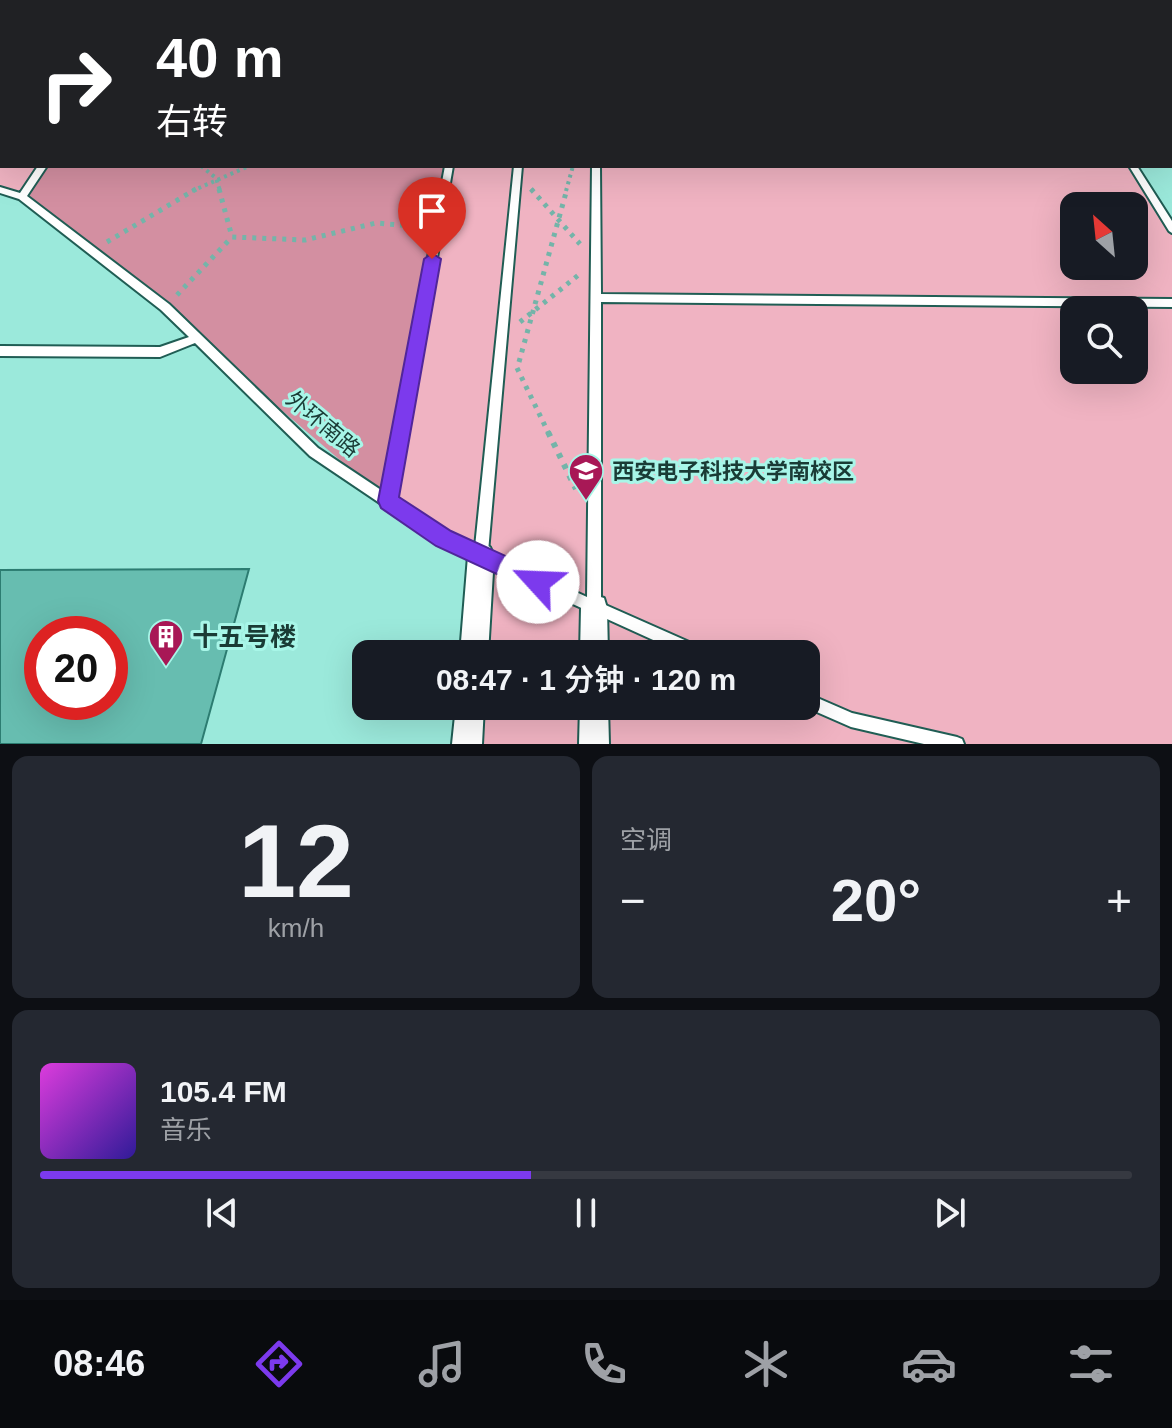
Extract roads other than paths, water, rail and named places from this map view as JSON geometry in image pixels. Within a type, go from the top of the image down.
[{"type":"street","points":[[475,640],[481,556]]},
{"type":"street","points":[[594,608],[594,640]]},
{"type":"street","points":[[467,744],[469,720]]},
{"type":"street","points":[[594,720],[594,744]]},
{"type":"lane","points":[[22,197],[42,168]]},
{"type":"lane","points":[[388,501],[449,168]]},
{"type":"lane","points":[[594,608],[596,168]]},
{"type":"lane","points":[[1134,168],[1172,229]]},
{"type":"lane","points":[[481,556],[517,170]]},
{"type":"lane","name":"外环南路","points":[[0,190],[22,197],[165,307],[314,452],[444,539],[668,640]]},
{"type":"lane","points":[[595,298],[1172,303]]},
{"type":"lane","points":[[0,351],[160,352],[197,338]]},
{"type":"lane","points":[[820,706],[851,720],[957,744]]},
{"type":"place","name":"西安电子科技大学南校区","points":[[586,502]]},
{"type":"place","name":"十五号楼","points":[[166,668]]}]
